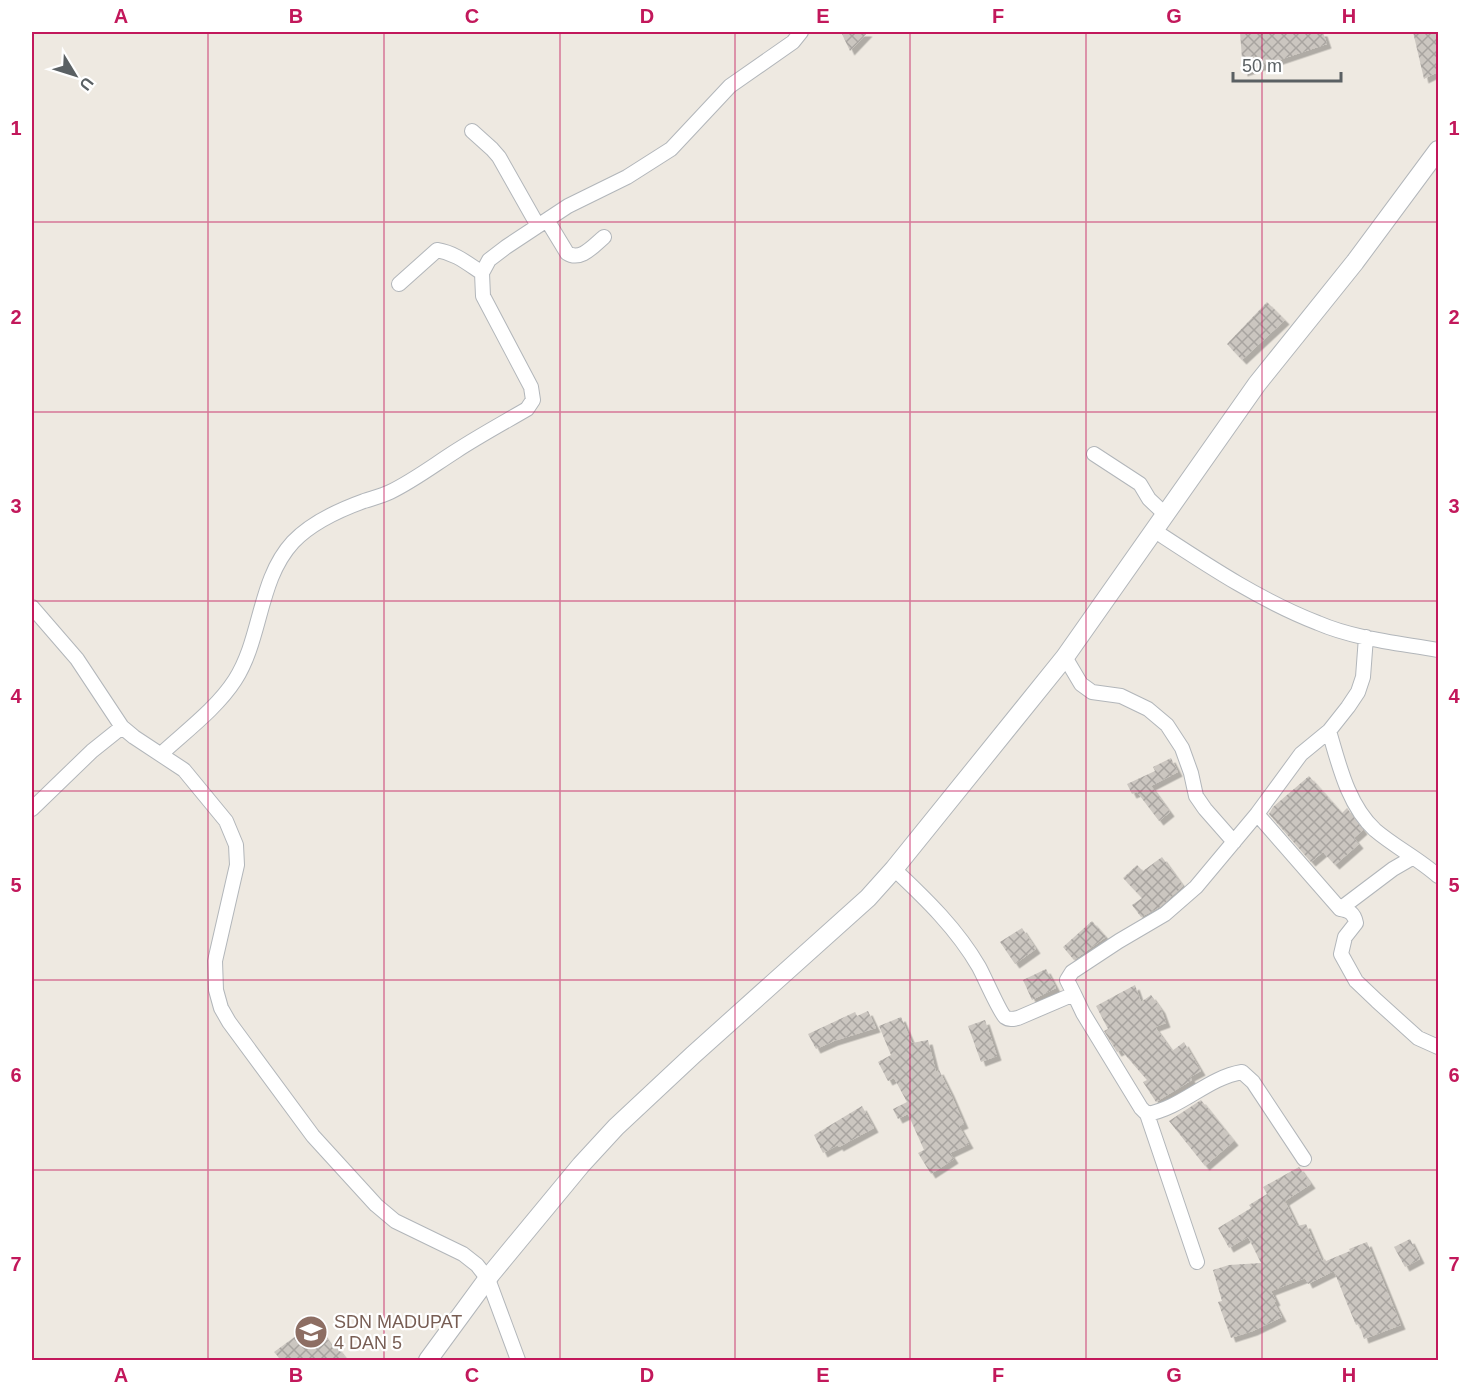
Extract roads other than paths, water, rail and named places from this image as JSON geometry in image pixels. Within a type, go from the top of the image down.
[{"type":"street","points":[[161,754],[216,704],[236,680],[278,563],[293,542],[332,514],[388,493],[404,484],[527,409],[533,400],[531,387],[483,296],[482,273],[489,260],[506,246],[568,206],[627,177],[670,149],[730,87],[793,42],[801,32]]},
{"type":"street","points":[[472,131],[499,157],[543,223],[567,253],[580,256],[604,237]]},
{"type":"street","points":[[428,1360],[488,1279],[581,1165],[616,1127],[868,898],[894,869],[1065,657],[1257,384],[1355,262],[1438,150]]},
{"type":"street","points":[[399,284],[437,250],[462,259],[482,273]]},
{"type":"street","points":[[1094,454],[1140,484],[1149,499],[1166,515]]},
{"type":"street","points":[[1155,531],[1236,584],[1319,624],[1366,637],[1438,650]]},
{"type":"street","points":[[32,607],[77,659],[122,727],[184,770],[226,821],[236,845],[237,865],[215,961],[216,990],[221,1008],[229,1022],[313,1136],[376,1205],[394,1221],[463,1254],[477,1265],[488,1279],[518,1360]]},
{"type":"street","points":[[1197,1262],[1147,1114],[1141,1108],[1083,1013],[1067,980],[1072,972],[1165,914],[1196,887],[1257,814],[1301,754],[1329,731],[1348,707],[1358,692],[1363,677],[1366,637]]},
{"type":"street","points":[[1065,657],[1081,684],[1092,692],[1121,696],[1148,709],[1167,725],[1182,748],[1196,796],[1204,809],[1234,842]]},
{"type":"street","points":[[32,809],[92,751],[122,727]]},
{"type":"street","points":[[1329,731],[1341,773],[1361,814],[1375,829],[1438,876]]},
{"type":"street","points":[[1257,814],[1340,909],[1350,911],[1356,923],[1345,937],[1341,954],[1356,981],[1418,1038],[1438,1047]]},
{"type":"street","points":[[1340,909],[1412,858]]},
{"type":"street","points":[[894,869],[944,917],[976,962],[1001,1012],[1006,1017],[1012,1020],[1018,1018],[1074,994]]},
{"type":"street","points":[[1147,1114],[1169,1107],[1216,1082],[1242,1072],[1253,1082],[1304,1159]]},
{"type":"place","name":"SDN MADUPAT 4 DAN 5","points":[[311,1332]]}]
